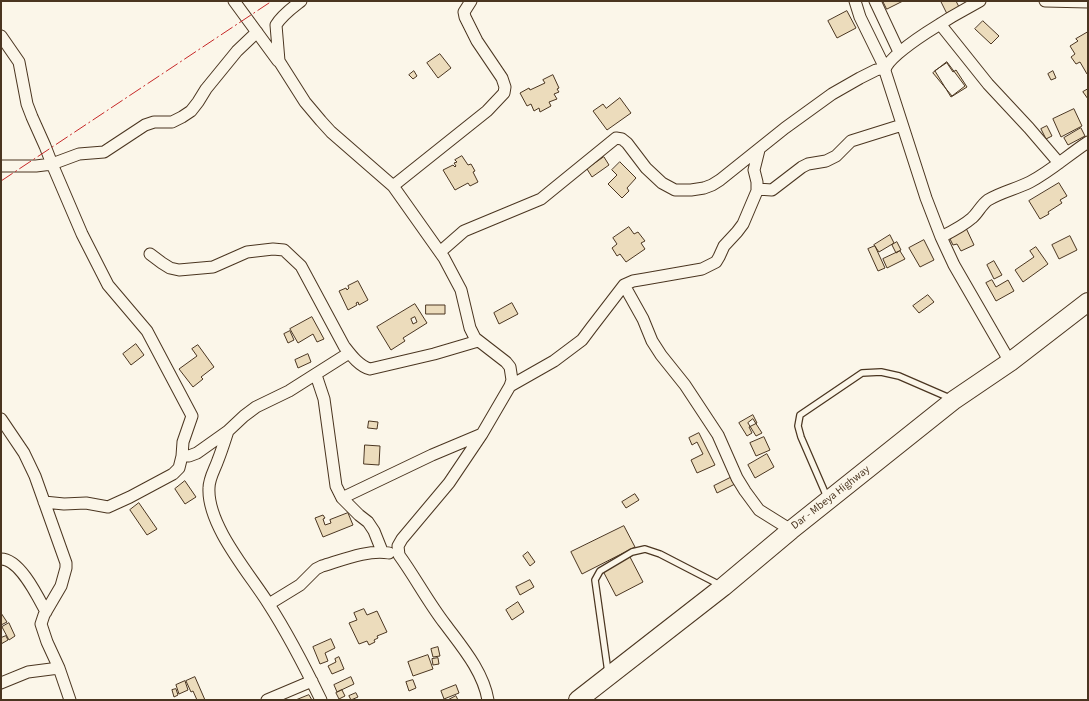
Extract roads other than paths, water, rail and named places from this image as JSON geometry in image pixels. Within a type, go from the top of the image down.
[{"type":"highway","name":"Dar - Mbeya Highway","points":[[578,700],[724,587],[791,530],[954,400],[1010,362],[1088,302]]},
{"type":"street","points":[[234,1],[258,32],[305,102],[321,121],[331,132],[394,186],[440,252],[461,290],[470,328],[478,341],[506,362],[510,367],[512,380],[510,386],[482,434],[449,483],[402,539],[398,546],[399,555],[444,624],[464,650],[485,685],[488,700]]},
{"type":"street","points":[[279,62],[276,25],[301,1]]},
{"type":"street","points":[[394,186],[487,111],[504,93],[505,87],[502,78],[477,41],[465,17],[464,12],[471,1]]},
{"type":"street","points":[[854,1],[860,18],[885,68],[926,198],[941,237],[954,265],[1010,362]]},
{"type":"street","points":[[875,1],[899,52]]},
{"type":"street","points":[[440,252],[464,231],[541,199],[616,138],[622,139],[627,143],[646,168],[662,183],[675,190],[691,190],[712,185],[759,150],[785,128],[832,94],[876,70],[885,68],[899,52],[940,24],[980,1]]},
{"type":"street","points":[[1045,1],[1088,2]]},
{"type":"street","points":[[940,24],[988,84],[1059,163]]},
{"type":"street","points":[[1,166],[36,166],[52,164],[79,154],[104,152],[145,125],[154,122],[172,122],[182,117],[198,102],[206,89],[233,56],[258,32]]},
{"type":"street","points":[[1,36],[19,62],[27,104],[82,234],[108,285],[147,332],[192,414],[192,418],[183,442],[179,468],[173,474],[112,506],[86,503],[64,504],[44,502]]},
{"type":"street","points":[[757,189],[772,190],[802,167],[808,164],[826,161],[836,156],[851,141],[902,125]]},
{"type":"street","points":[[941,237],[959,228],[971,219],[980,207],[987,201],[1002,192],[1030,182],[1088,142]]},
{"type":"street","points":[[510,386],[554,361],[582,340],[624,285],[645,279],[702,269],[716,262],[724,246],[738,232],[743,224],[757,189],[754,170],[759,150]]},
{"type":"street","points":[[150,254],[170,268],[179,270],[213,267],[247,252],[273,249],[284,250],[301,266],[344,346],[349,353],[366,368],[373,369],[434,354],[478,341]]},
{"type":"street","points":[[624,285],[643,319],[652,341],[661,355],[685,385],[718,435],[737,478],[745,491],[759,510],[791,530]]},
{"type":"street","points":[[182,456],[189,456],[196,453],[228,431],[256,407],[289,391],[349,353]]},
{"type":"street","points":[[316,375],[324,399],[336,486],[342,498],[368,522],[374,531],[382,551]]},
{"type":"street","points":[[1,419],[24,453],[35,476],[66,566],[61,586],[41,620],[41,624],[70,700]]},
{"type":"street","points":[[228,431],[208,488],[210,505],[214,517],[228,544],[269,604],[312,680],[321,700]]},
{"type":"street","points":[[342,498],[432,455],[482,434]]},
{"type":"street","points":[[269,604],[300,585],[316,569],[322,566],[372,552],[382,551],[399,555]]},
{"type":"street","points":[[1,559],[4,559],[14,565],[26,577],[46,612]]},
{"type":"street","points":[[1,683],[28,672],[59,668]]},
{"type":"street","points":[[267,700],[312,680]]},
{"type":"lane","points":[[828,501],[801,437],[798,426],[800,415],[862,373],[881,372],[899,376],[954,400]]},
{"type":"lane","points":[[609,677],[595,580],[600,571],[632,552],[645,549],[660,554],[724,587]]}]
